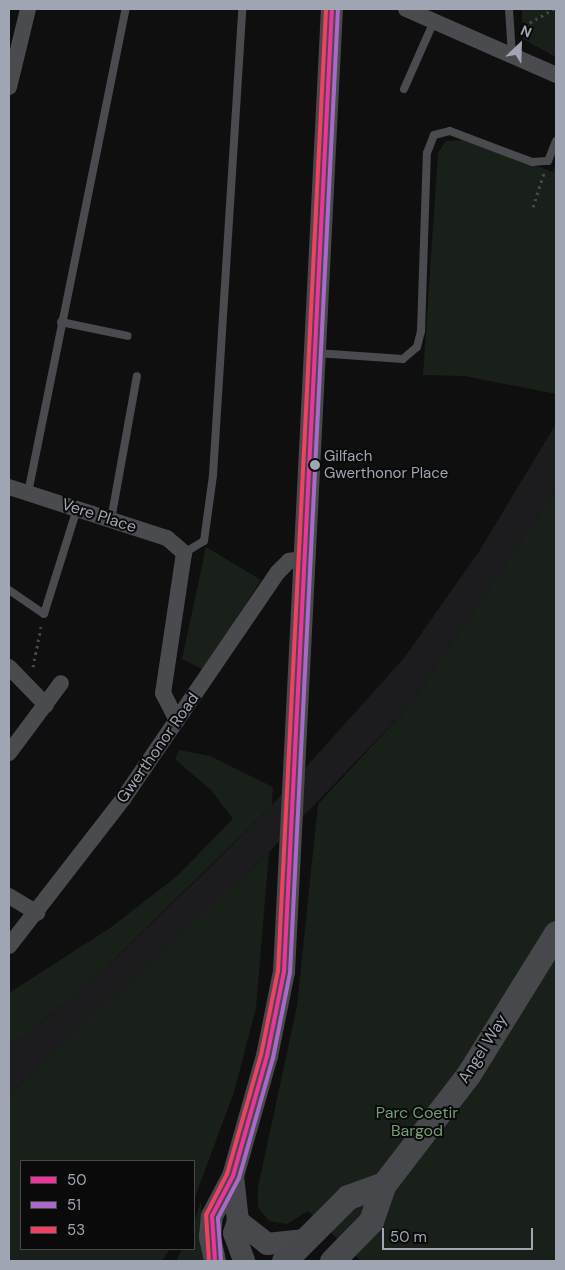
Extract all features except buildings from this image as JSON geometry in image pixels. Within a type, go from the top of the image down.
[{"type":"main road","name":"Angel Way","points":[[332,1261],[371,1221],[384,1184],[468,1075],[556,933]]},
{"type":"main road","points":[[284,1261],[348,1198],[384,1184]]},
{"type":"street","points":[[9,87],[28,9]]},
{"type":"street","points":[[215,1261],[210,1237],[212,1216],[232,1176],[267,1056],[284,972],[297,764],[314,353],[332,9]]},
{"type":"street","points":[[406,9],[556,75]]},
{"type":"street","name":"Vere Place","points":[[9,487],[168,538],[184,553]]},
{"type":"street","points":[[178,721],[163,693],[184,553]]},
{"type":"street","name":"Gwerthonor Road","points":[[9,946],[38,913],[178,721],[278,572],[289,561],[307,558]]},
{"type":"street","points":[[9,667],[46,704]]},
{"type":"street","points":[[9,753],[61,682]]},
{"type":"street","points":[[9,896],[38,913]]},
{"type":"street","points":[[232,1176],[238,1221],[234,1234],[244,1261]]},
{"type":"street","points":[[238,1221],[267,1244],[305,1240]]},
{"type":"lane","points":[[28,493],[61,322],[126,9]]},
{"type":"lane","points":[[184,553],[204,542],[213,475],[242,9]]},
{"type":"lane","points":[[509,9],[512,56]]},
{"type":"lane","points":[[404,89],[434,21]]},
{"type":"lane","points":[[314,353],[403,359],[417,347],[421,331],[427,153],[434,135],[450,131],[532,162],[548,161],[556,141]]},
{"type":"lane","points":[[61,322],[128,336]]},
{"type":"lane","points":[[111,520],[137,376]]},
{"type":"lane","points":[[9,590],[44,614],[77,509]]},
{"type":"path","points":[[511,34],[554,9]]},
{"type":"path","points":[[533,207],[548,161]]},
{"type":"path","points":[[32,672],[44,614]]},
{"type":"shaded area","points":[[556,424],[556,490],[411,704],[269,852],[9,1095],[9,1047],[90,983],[206,871],[272,805],[404,658],[480,550]]},
{"type":"green space","points":[[522,9],[556,9],[556,57],[523,39]]},
{"type":"green space","points":[[463,140],[553,172],[556,164],[556,394],[465,376],[423,375],[438,153],[446,141]]},
{"type":"green space","name":"Parc Coetir Bargod","points":[[556,490],[556,1261],[361,1261],[308,1211],[287,1224],[269,1221],[258,1207],[258,1187],[297,1006],[318,804],[411,704]]},
{"type":"green space","points":[[206,547],[261,580],[204,670],[182,659]]},
{"type":"green space","points":[[179,750],[210,756],[273,787],[272,805],[90,983],[9,1047],[9,993],[110,928],[176,877],[233,819],[211,790],[175,759]]},
{"type":"green space","points":[[269,852],[256,1008],[234,1092],[195,1197],[195,1160],[20,1160],[20,1250],[169,1250],[162,1261],[9,1261],[9,1095]]},
{"type":"green space","points":[[201,1202],[203,1261],[176,1261],[182,1250],[195,1250],[195,1219]]},
{"type":"transit line","name":"53","points":[[209,1261],[206,1215],[227,1174],[261,1055],[278,971],[326,9]]},
{"type":"transit line","name":"50","points":[[215,1261],[212,1216],[233,1176],[267,1056],[284,972],[332,9]]},
{"type":"transit line","name":"51","points":[[221,1260],[218,1218],[239,1178],[273,1058],[290,973],[338,9]]},
{"type":"place","name":"Gilfach Gwerthonor Place","points":[[315,465]]}]
